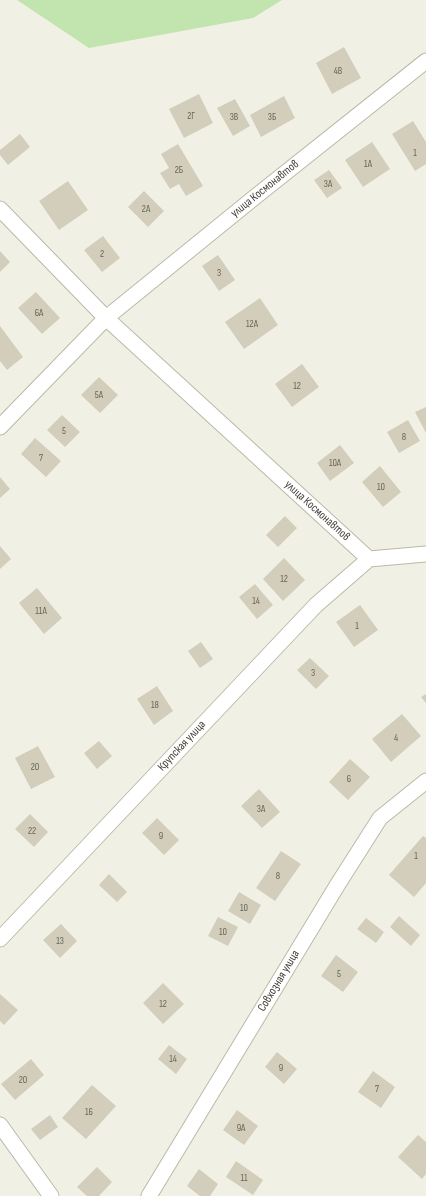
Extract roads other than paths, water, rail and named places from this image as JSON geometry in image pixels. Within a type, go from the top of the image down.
[{"type":"street","name":"улица Космонавтов","points":[[0,427],[106,318],[426,61]]},
{"type":"street","name":"улица Космонавтов","points":[[0,209],[106,318],[369,559]]},
{"type":"street","points":[[369,559],[426,554]]},
{"type":"street","name":"Крупская улица","points":[[0,939],[316,604],[369,559]]},
{"type":"street","name":"Совхозная улица","points":[[150,1196],[338,884],[380,818],[426,781]]},
{"type":"street","points":[[0,1125],[51,1196]]}]
